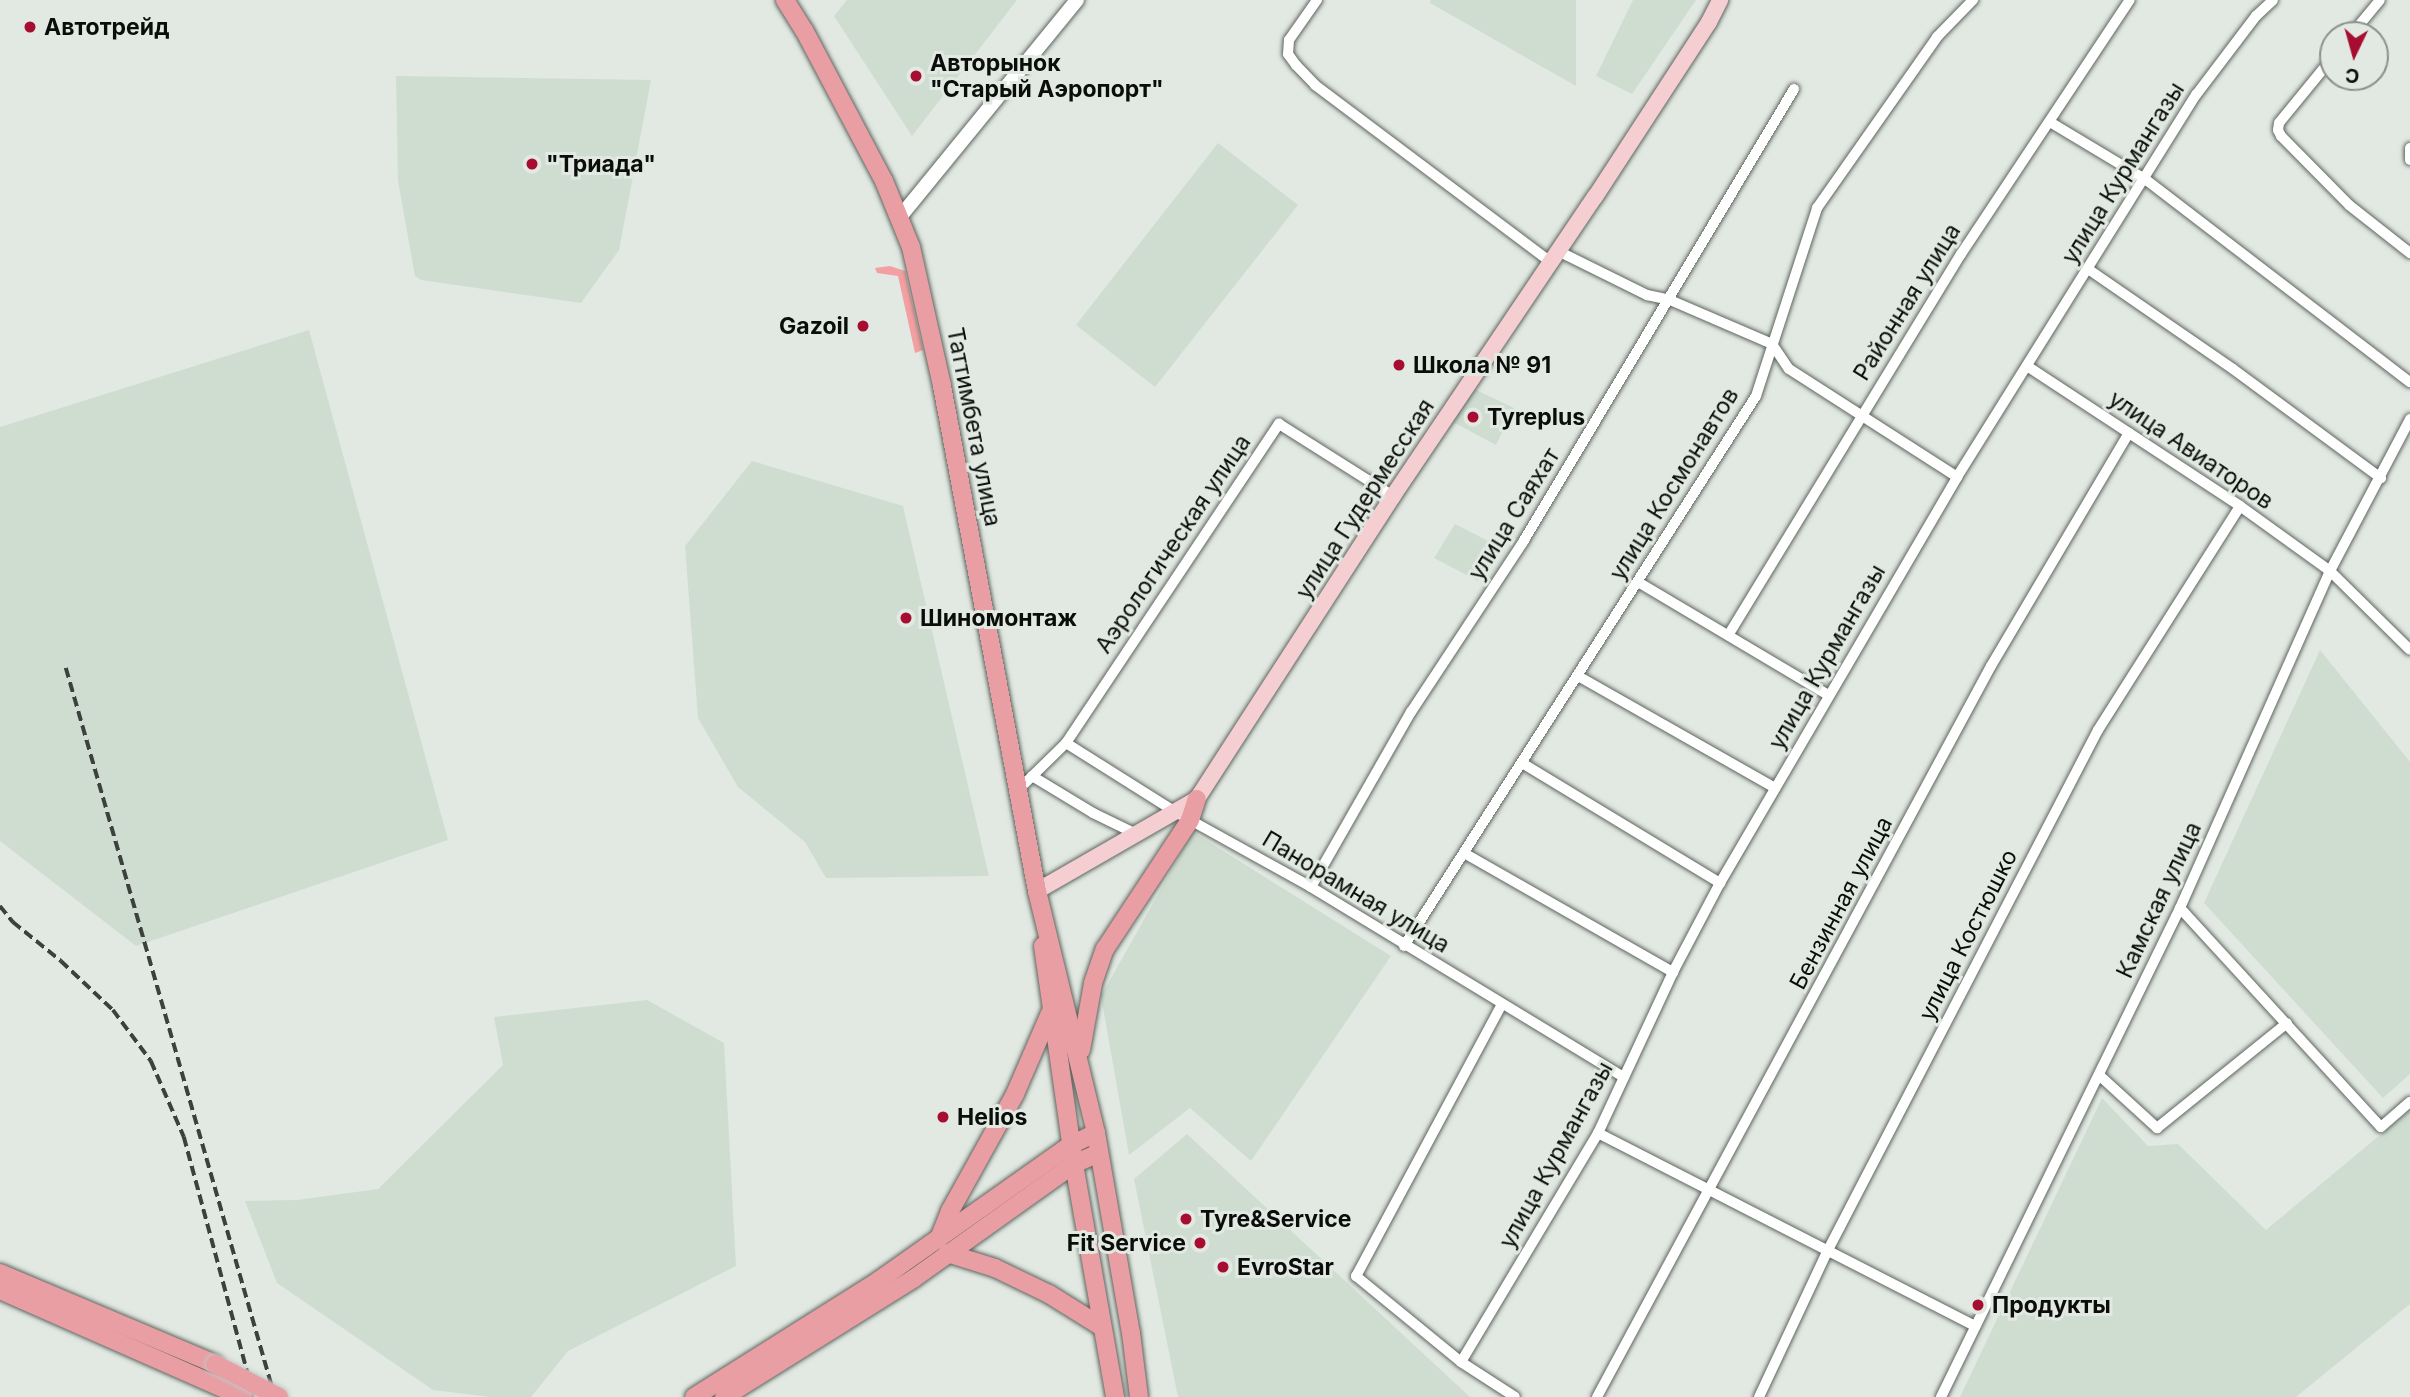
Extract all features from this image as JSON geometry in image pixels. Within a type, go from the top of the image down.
[{"type":"main road","name":"Таттимбета улица","points":[[785,0],[804,30],[900,217],[938,367],[1005,710],[1017,791],[1037,891]]},
{"type":"main road","name":"улица Гудермесская","points":[[1197,799],[1393,496],[1610,174],[1709,22],[1720,0]]},
{"type":"main road","points":[[1080,1057],[1093,983],[1105,949],[1182,815],[1197,799]]},
{"type":"main road","points":[[1037,891],[1136,834],[1182,815]]},
{"type":"main road","points":[[1037,891],[1050,1013],[1073,1164],[1115,1397]]},
{"type":"main road","points":[[1037,891],[1080,1057],[1096,1133],[1131,1333],[1139,1397]]},
{"type":"main road","points":[[943,1245],[950,1212],[1015,1094],[1050,1013]]},
{"type":"main road","points":[[724,1397],[913,1279],[943,1245],[1071,1145],[1096,1133]]},
{"type":"main road","points":[[694,1397],[878,1280],[943,1245],[1073,1164],[1099,1153]]},
{"type":"main road","points":[[943,1245],[1049,1294],[1102,1327]]},
{"type":"main road","points":[[0,1273],[215,1364],[279,1397]]},
{"type":"main road","points":[[0,1290],[243,1397]]},
{"type":"street","points":[[900,217],[1077,0]]},
{"type":"street","points":[[1317,0],[1289,40],[1288,54],[1315,85],[1553,256],[1647,295],[1670,300],[1772,344],[1789,369],[1957,477]]},
{"type":"street","name":"улица Космонавтов","points":[[1404,946],[1756,396],[1817,208],[1937,37],[1973,0]]},
{"type":"street","name":"Районная улица","points":[[1730,634],[1861,414],[1961,254],[2130,0]]},
{"type":"street","name":"улица Курмангазы","points":[[1461,1362],[1598,1133],[1673,972],[1720,883],[1957,477],[2196,95],[2256,16],[2273,0]]},
{"type":"street","points":[[2363,21],[2380,0]]},
{"type":"street","points":[[2319,74],[2279,123],[2281,136],[2348,205],[2410,253]]},
{"type":"street","name":"улица Саяхат","points":[[1311,887],[1411,712],[1523,542],[1794,89]]},
{"type":"street","points":[[2050,122],[2145,179],[2410,382]]},
{"type":"street","points":[[2410,148],[2410,160]]},
{"type":"street","points":[[2088,269],[2233,369],[2381,478]]},
{"type":"street","name":"улица Авиаторов","points":[[2027,366],[2240,506],[2330,571],[2410,650]]},
{"type":"street","name":"Камская улица","points":[[1941,1397],[2180,908],[2330,571],[2410,419]]},
{"type":"street","name":"Аэрологическая улица","points":[[1017,791],[1066,743],[1279,424],[1393,496]]},
{"type":"street","name":"Бензинная улица","points":[[1597,1397],[1991,666],[2129,433]]},
{"type":"street","name":"улица Костюшко","points":[[1759,1397],[1828,1250],[2098,730],[2240,506]]},
{"type":"street","points":[[1638,582],[1730,634],[1828,695]]},
{"type":"street","points":[[1578,676],[1775,788]]},
{"type":"street","name":"Панорамная улица","points":[[1066,743],[1182,815],[1311,887],[1404,946],[1624,1077]]},
{"type":"street","points":[[1522,763],[1720,883]]},
{"type":"street","points":[[1032,776],[1093,813],[1136,834]]},
{"type":"street","points":[[1464,853],[1673,972]]},
{"type":"street","points":[[2180,908],[2381,1127],[2410,1101]]},
{"type":"street","points":[[1502,1004],[1356,1276],[1461,1362],[1515,1397]]},
{"type":"street","points":[[2099,1075],[2157,1128],[2287,1023]]},
{"type":"street","points":[[1598,1133],[1975,1326]]},
{"type":"shaded area","name":"Авторынок \"Старый Аэропорт\"","points":[[847,0],[1017,0],[912,136],[834,16]]},
{"type":"shaded area","points":[[1431,0],[1576,0],[1576,86],[1430,3]]},
{"type":"shaded area","points":[[1633,0],[1696,0],[1632,94],[1596,76]]},
{"type":"shaded area","points":[[396,76],[651,80],[619,250],[581,303],[421,280],[415,276],[398,181]]},
{"type":"shaded area","points":[[1218,143],[1298,205],[1155,387],[1076,325]]},
{"type":"shaded area","points":[[890,266],[905,271],[923,350],[915,353],[898,276],[877,273],[875,268]]},
{"type":"shaded area","points":[[309,330],[448,840],[136,946],[0,841],[0,427]]},
{"type":"shaded area","points":[[1472,388],[1514,408],[1496,445],[1451,421]]},
{"type":"shaded area","points":[[752,461],[903,506],[989,876],[826,878],[805,842],[738,787],[698,718],[685,546]]},
{"type":"shaded area","points":[[1455,524],[1496,545],[1478,581],[1434,558]]},
{"type":"shaded area","points":[[2320,650],[2410,762],[2410,1074],[2383,1098],[2204,903]]},
{"type":"shaded area","points":[[1193,832],[1391,956],[1251,1161],[1190,1108],[1129,1155],[1101,996]]},
{"type":"shaded area","points":[[647,1000],[724,1043],[736,1266],[568,1351],[531,1397],[490,1397],[433,1390],[277,1283],[245,1201],[297,1200],[378,1189],[503,1065],[494,1017]]},
{"type":"shaded area","points":[[2102,1098],[2148,1146],[2178,1144],[2266,1230],[2410,1110],[2410,1304],[2296,1397],[1960,1397]]},
{"type":"shaded area","points":[[1187,1134],[1470,1397],[1178,1397],[1134,1179]]},
{"type":"railway","points":[[66,668],[275,1397]]},
{"type":"railway","points":[[0,906],[13,922],[61,961],[113,1010],[151,1061],[184,1137],[254,1397]]},
{"type":"place","name":"Автотрейд","points":[[30,27]]},
{"type":"place","name":"Авторынок \"Старый Аэропорт\"","points":[[916,76]]},
{"type":"place","name":"\"Триада\"","points":[[532,164]]},
{"type":"place","name":"Gazoil","points":[[863,326]]},
{"type":"place","name":"Школа № 91","points":[[1399,365]]},
{"type":"place","name":"Tyreplus","points":[[1473,417]]},
{"type":"place","name":"Шиномонтаж","points":[[906,618]]},
{"type":"place","name":"Helios","points":[[943,1117]]},
{"type":"place","name":"Tyre&Service","points":[[1186,1219]]},
{"type":"place","name":"Fit Service","points":[[1200,1243]]},
{"type":"place","name":"EvroStar","points":[[1223,1267]]},
{"type":"place","name":"Продукты","points":[[1978,1305]]}]
